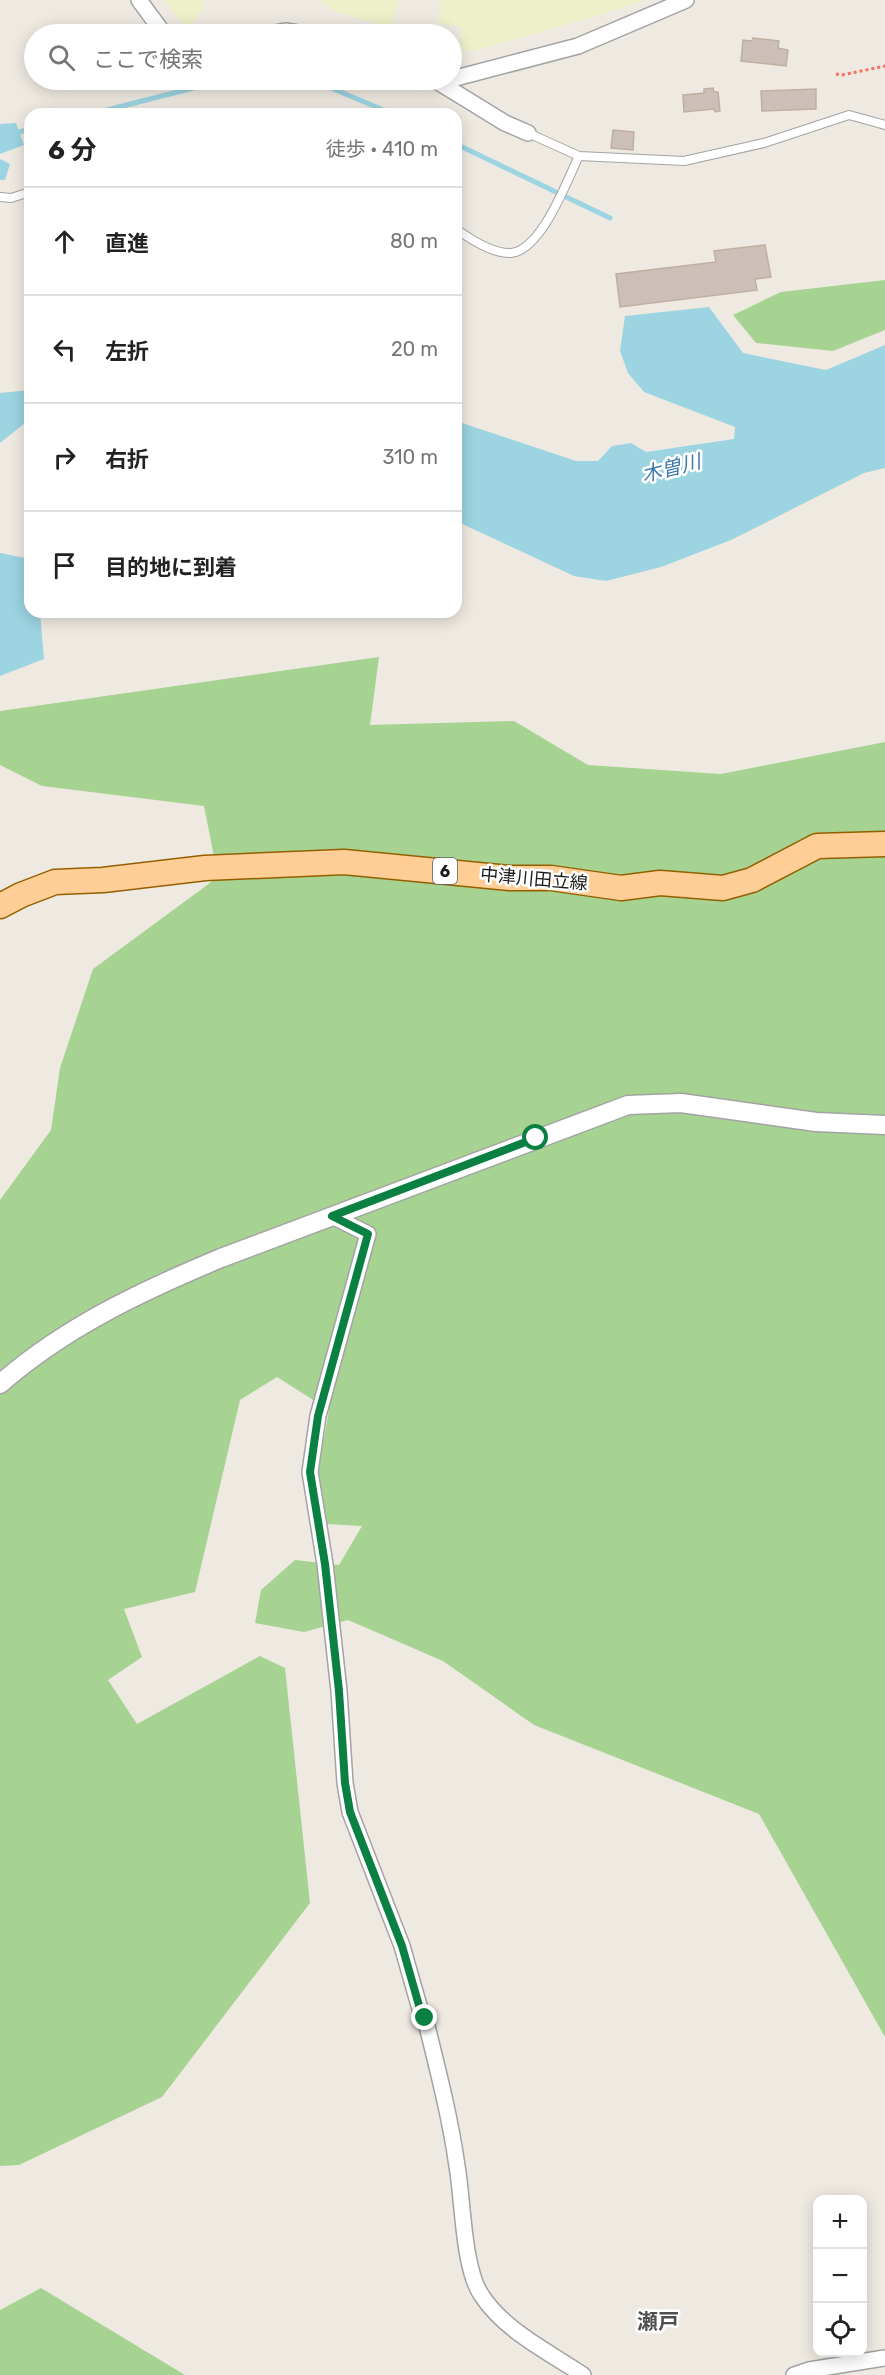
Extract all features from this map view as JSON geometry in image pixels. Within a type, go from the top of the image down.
[{"type":"main road","name":"中津川田立線","points":[[0,906],[54,882],[103,880],[225,867],[344,861],[510,878],[551,878],[621,888],[660,883],[723,888],[752,880],[817,846],[885,844]]},
{"type":"street","points":[[139,0],[157,24]]},
{"type":"street","points":[[462,75],[578,46],[686,0]]},
{"type":"street","points":[[457,90],[505,123],[528,133]]},
{"type":"street","points":[[0,1384],[42,1351],[85,1322],[159,1284],[332,1216],[628,1105],[681,1102],[816,1122],[885,1125]]},
{"type":"street","points":[[332,1216],[368,1234],[318,1416],[310,1472],[325,1564],[339,1691],[345,1783],[350,1812],[402,1946],[420,2009],[425,2018],[445,2098],[471,2268],[481,2296],[508,2324],[583,2375]]},
{"type":"street","points":[[794,2375],[809,2370],[885,2358]]},
{"type":"lane","points":[[528,133],[579,156],[684,161],[764,143],[849,115],[885,125]]},
{"type":"lane","points":[[462,232],[496,251],[512,253],[525,246],[547,221],[579,156]]},
{"type":"lane","points":[[0,197],[11,198],[24,194]]},
{"type":"path","points":[[836,74],[842,75],[885,66]]},
{"type":"green space","points":[[164,0],[203,0],[204,7],[192,24],[183,24]]},
{"type":"green space","points":[[320,0],[399,0],[391,24],[377,24],[337,12]]},
{"type":"green space","points":[[441,0],[646,0],[470,52],[462,49],[462,24],[439,23]]},
{"type":"green space","points":[[885,280],[885,330],[833,351],[756,343],[733,315],[781,292]]},
{"type":"green space","points":[[379,657],[370,725],[514,721],[588,765],[721,774],[885,742],[885,2037],[759,1814],[534,1725],[443,1661],[348,1620],[304,1632],[255,1623],[261,1590],[295,1560],[339,1565],[362,1526],[326,1524],[318,1471],[329,1410],[277,1377],[240,1400],[195,1592],[124,1609],[142,1657],[108,1680],[137,1724],[260,1656],[285,1668],[310,1903],[162,2097],[19,2165],[0,2166],[0,1200],[51,1130],[60,1068],[93,969],[218,877],[204,806],[42,786],[0,765],[0,711]]},
{"type":"green space","points":[[41,2288],[185,2375],[0,2375],[0,2310]]},
{"type":"water","points":[[16,123],[24,145],[0,154],[0,124]]},
{"type":"water","points":[[0,159],[10,164],[5,180],[0,180]]},
{"type":"water","name":"木曽川","points":[[709,307],[743,353],[826,370],[885,345],[885,468],[864,473],[731,540],[661,567],[606,581],[574,576],[462,524],[462,423],[576,461],[598,461],[612,446],[631,443],[646,452],[734,439],[735,427],[644,392],[628,373],[620,351],[625,316]]},
{"type":"water","points":[[24,391],[24,424],[0,443],[0,393]]},
{"type":"water","points":[[0,553],[24,558],[24,618],[41,618],[44,659],[0,676]]},
{"type":"building","points":[[753,38],[779,41],[778,48],[788,50],[786,66],[741,61],[743,40],[752,41]]},
{"type":"building","points":[[713,88],[714,92],[718,92],[720,111],[715,112],[714,109],[684,112],[683,95],[704,93],[704,89]]},
{"type":"building","points":[[816,89],[816,109],[762,111],[761,91]]},
{"type":"building","points":[[613,130],[634,132],[633,150],[611,148]]},
{"type":"building","points":[[765,245],[771,277],[755,279],[757,290],[620,307],[616,274],[716,262],[714,251]]},
{"type":"waterway","points":[[115,108],[186,90]]},
{"type":"waterway","points":[[336,90],[379,108]]},
{"type":"waterway","points":[[0,137],[24,131]]},
{"type":"waterway","points":[[462,147],[610,218]]},
{"type":"district","name":"瀬戸","points":[[658,2321]]},
{"type":"route","points":[[425,2018],[420,2009],[402,1946],[350,1812],[345,1783],[339,1691],[325,1564],[310,1472],[318,1416],[368,1234],[332,1216],[536,1138]]}]
